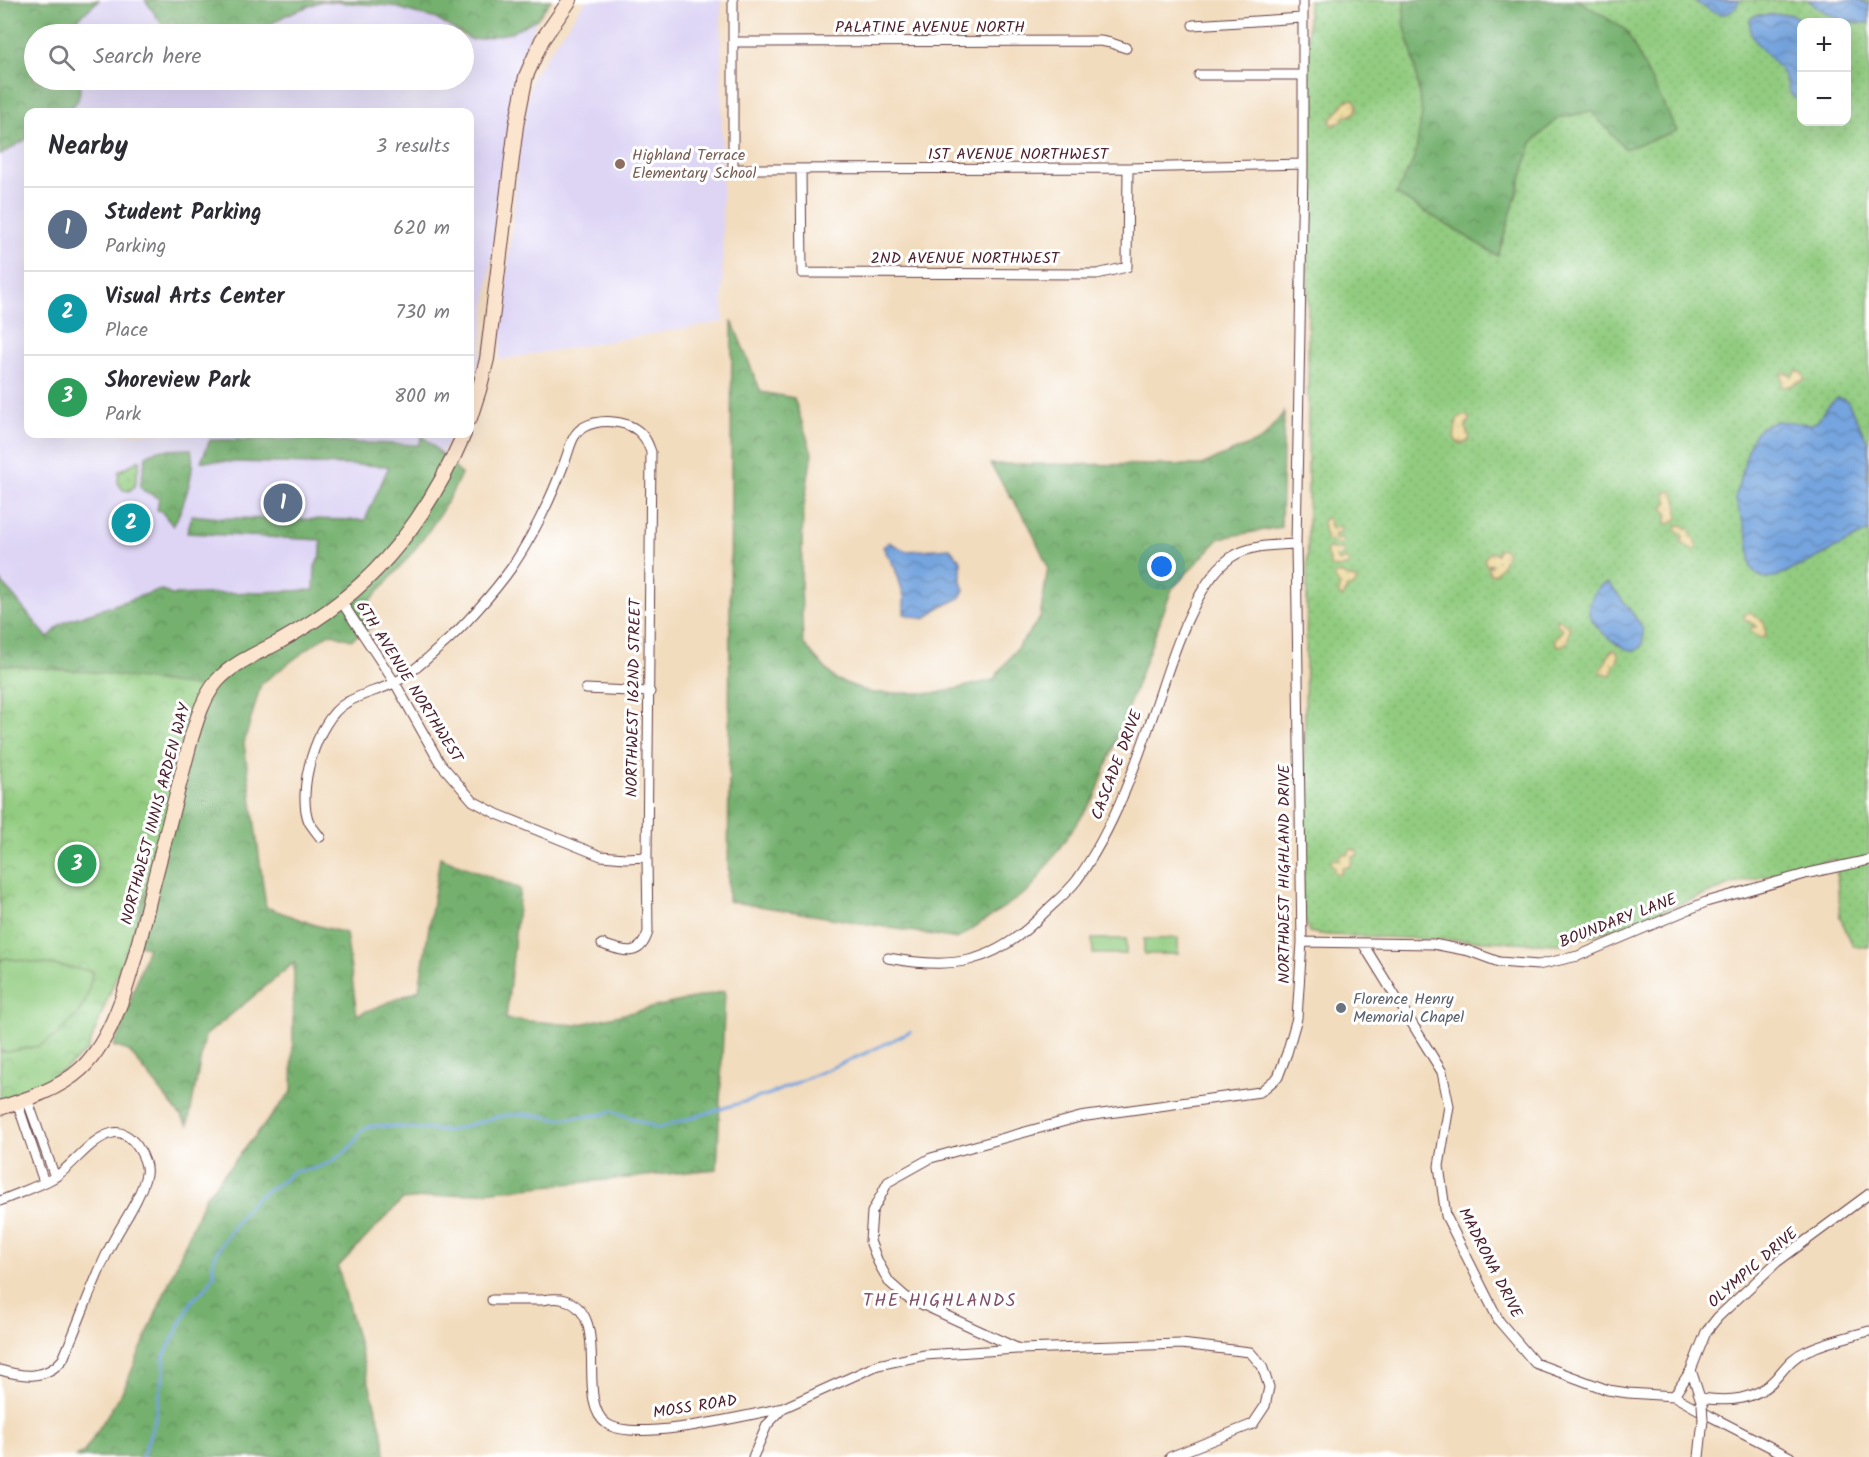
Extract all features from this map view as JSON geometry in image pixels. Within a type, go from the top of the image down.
[{"type":"street","points":[[474,406],[487,359],[510,169],[526,76],[534,56],[570,0]]},
{"type":"street","points":[[554,22],[577,0]]},
{"type":"street","points":[[733,0],[733,42]]},
{"type":"street","name":"NORTHWEST HIGHLAND DRIVE","points":[[1170,1457],[1253,1424],[1265,1406],[1269,1387],[1262,1366],[1250,1352],[1181,1344],[1019,1348],[906,1297],[889,1282],[870,1241],[872,1212],[888,1182],[931,1158],[1080,1117],[1260,1092],[1278,1077],[1287,1053],[1297,1018],[1302,942],[1296,544],[1301,323],[1303,0]]},
{"type":"street","points":[[1193,25],[1302,18]]},
{"type":"street","name":"PALATINE AVENUE NORTH","points":[[733,42],[1100,42],[1126,48]]},
{"type":"street","name":"1ST AVENUE NORTHWEST","points":[[733,42],[733,169],[1128,168],[1303,164]]},
{"type":"street","points":[[1199,75],[1302,75]]},
{"type":"street","name":"2ND AVENUE NORTHWEST","points":[[801,169],[802,273],[1097,274],[1127,267],[1128,168]]},
{"type":"street","name":"NORTHWEST 162ND STREET","points":[[395,683],[440,648],[511,568],[540,522],[566,460],[571,440],[582,428],[597,422],[618,423],[632,428],[643,436],[651,452],[648,932],[645,943],[640,948],[626,952],[602,944]]},
{"type":"street","name":"NORTHWEST INNIS ARDEN WAY","points":[[0,1108],[58,1085],[81,1069],[111,1029],[134,960],[191,739],[201,707],[211,690],[231,668],[291,634],[341,601],[383,562],[412,527],[439,486],[462,438]]},
{"type":"street","name":"CASCADE DRIVE","points":[[888,958],[914,963],[970,960],[1001,948],[1024,933],[1076,881],[1108,830],[1124,794],[1176,644],[1207,583],[1230,559],[1246,550],[1267,545],[1296,544]]},
{"type":"street","name":"6TH AVENUE NORTHWEST","points":[[341,601],[395,683],[440,763],[473,801],[497,814],[601,856],[647,857]]},
{"type":"street","points":[[320,837],[309,822],[305,794],[310,762],[318,739],[327,722],[344,703],[395,683]]},
{"type":"street","points":[[586,689],[650,692]]},
{"type":"street","name":"BOUNDARY LANE","points":[[1302,942],[1433,944],[1469,951],[1499,962],[1538,965],[1578,956],[1706,902],[1809,873],[1869,860]]},
{"type":"street","name":"MADRONA DRIVE","points":[[1363,944],[1442,1072],[1449,1106],[1439,1166],[1446,1216],[1499,1320],[1535,1363],[1608,1390],[1674,1396]]},
{"type":"street","points":[[22,1101],[55,1177]]},
{"type":"street","points":[[22,1101],[44,1182]]},
{"type":"street","points":[[0,1201],[55,1177],[104,1136],[116,1131],[128,1136],[135,1145],[143,1158],[147,1172],[109,1250],[63,1359],[56,1368],[43,1375],[30,1376],[0,1370]]},
{"type":"street","name":"OLYMPIC DRIVE","points":[[1691,1370],[1706,1332],[1718,1317],[1777,1262],[1869,1194]]},
{"type":"street","name":"MOSS ROAD","points":[[492,1300],[561,1299],[579,1309],[587,1324],[591,1345],[593,1405],[606,1424],[625,1430],[662,1430],[783,1408]]},
{"type":"street","points":[[1702,1401],[1736,1400],[1752,1395],[1774,1380],[1787,1363],[1805,1351],[1869,1331]]},
{"type":"street","points":[[753,1457],[767,1425],[783,1408],[878,1365],[925,1355],[1019,1348]]},
{"type":"street","points":[[1691,1370],[1674,1396],[1790,1457]]},
{"type":"street","points":[[1691,1370],[1702,1401],[1703,1420],[1699,1457]]},
{"type":"shaded area","points":[[0,0],[551,0],[537,19],[517,71],[507,131],[480,355],[474,380],[474,108],[24,108],[24,438],[451,438],[441,454],[440,472],[347,589],[0,665]]},
{"type":"shaded area","name":"Highland Terrace Elementary School","points":[[586,0],[721,0],[723,322],[499,360],[520,140],[532,77]]},
{"type":"green space","points":[[0,0],[99,0],[72,24],[24,24],[24,90],[80,90],[78,100],[71,108],[24,108],[24,140],[0,155]]},
{"type":"green space","points":[[145,0],[551,0],[537,19],[510,33],[474,40],[474,24],[445,24],[436,19],[391,6],[322,1],[286,15],[271,24],[162,24]]},
{"type":"green space","points":[[1308,0],[1869,0],[1869,947],[1853,946],[1840,917],[1836,859],[1733,884],[1614,929],[1560,944],[1327,935],[1309,932],[1302,911],[1308,521]]},
{"type":"green space","points":[[1404,0],[1578,0],[1626,30],[1677,131],[1625,149],[1591,111],[1557,119],[1532,143],[1498,256],[1396,194],[1415,157],[1422,113],[1414,62],[1404,23]]},
{"type":"green space","points":[[732,321],[761,392],[794,398],[812,453],[803,513],[801,584],[803,643],[835,679],[872,693],[938,693],[993,680],[1040,618],[1048,567],[1029,525],[990,464],[1201,465],[1263,439],[1284,412],[1281,527],[1220,538],[1172,589],[1095,797],[1031,889],[957,939],[728,901]]},
{"type":"green space","points":[[421,438],[425,438],[461,474],[431,527],[407,559],[367,604],[375,625],[351,640],[329,633],[261,684],[244,743],[266,907],[315,925],[346,933],[357,1015],[419,990],[440,857],[520,889],[506,1019],[576,1025],[725,991],[717,1169],[402,1200],[338,1267],[384,1439],[385,1457],[76,1457],[84,1452],[124,1389],[205,1197],[292,1091],[294,963],[205,1036],[188,1125],[129,1051],[113,1046],[120,1032],[148,947],[67,931],[0,674],[0,580],[48,638],[61,624],[69,620],[162,590],[171,595],[314,590],[315,567],[321,553],[321,540],[187,533],[192,515],[220,518],[365,520],[389,466],[201,461],[210,440],[316,439],[419,445]]},
{"type":"green space","points":[[191,449],[191,477],[185,499],[173,526],[161,511],[157,510],[159,498],[140,487],[146,456],[158,450]]},
{"type":"green space","points":[[140,460],[135,486],[129,491],[123,490],[118,483],[119,471]]},
{"type":"green space","points":[[0,665],[100,673],[206,688],[132,937],[87,1051],[65,1069],[21,1096],[0,1103]]},
{"type":"green space","points":[[1178,938],[1178,954],[1144,954],[1144,939]]},
{"type":"green space","points":[[1092,939],[1126,939],[1126,954],[1093,954]]},
{"type":"green space","points":[[5,958],[93,971],[86,1000],[77,1015],[56,1036],[39,1046],[0,1051],[0,961]]},
{"type":"sand","points":[[1353,99],[1357,104],[1356,111],[1350,116],[1346,115],[1342,121],[1333,126],[1330,121],[1346,101]]},
{"type":"sand","points":[[1797,370],[1802,373],[1805,380],[1787,387],[1782,386],[1782,373],[1792,376]]},
{"type":"sand","points":[[1461,416],[1468,416],[1470,420],[1465,427],[1470,437],[1462,444],[1454,437],[1457,420]]},
{"type":"sand","points":[[1672,491],[1678,517],[1670,524],[1665,522],[1668,515],[1663,507],[1668,502],[1665,493]]},
{"type":"sand","points":[[1326,517],[1331,529],[1338,526],[1341,528],[1341,532],[1333,536],[1336,540],[1342,539],[1343,542],[1339,545],[1326,540],[1323,522]]},
{"type":"sand","points":[[1682,525],[1689,529],[1697,545],[1695,551],[1680,542],[1683,536],[1675,530]]},
{"type":"sand","points":[[1329,547],[1335,550],[1343,549],[1344,554],[1336,559],[1339,562],[1347,559],[1349,565],[1331,567],[1326,551]]},
{"type":"sand","points":[[1502,548],[1507,553],[1505,558],[1495,574],[1490,574],[1488,568],[1492,564],[1486,565],[1484,559],[1490,552],[1497,554]]},
{"type":"sand","points":[[1339,573],[1357,582],[1347,587],[1343,598],[1339,595],[1339,585],[1334,576]]},
{"type":"sand","points":[[1750,612],[1764,622],[1766,636],[1760,638],[1751,631],[1751,627],[1756,627],[1756,625],[1744,620],[1745,614]]},
{"type":"sand","points":[[1557,619],[1567,624],[1570,629],[1567,643],[1560,646],[1556,645],[1555,639],[1563,630],[1557,624]]},
{"type":"sand","points":[[1616,650],[1619,657],[1613,665],[1612,673],[1610,675],[1600,672],[1611,651]]},
{"type":"sand","points":[[1351,849],[1358,851],[1357,856],[1352,857],[1349,867],[1342,867],[1341,874],[1336,874],[1331,863],[1332,859],[1339,860],[1341,855],[1348,854]]},
{"type":"water","points":[[1697,0],[1740,0],[1731,12],[1721,14],[1703,7],[1697,3]]},
{"type":"water","points":[[1808,0],[1860,0],[1869,5],[1869,23],[1851,22],[1851,18],[1836,18]]},
{"type":"water","points":[[1789,14],[1799,18],[1797,18],[1797,99],[1789,92],[1784,76],[1778,67],[1752,35],[1751,18],[1757,15]]},
{"type":"water","points":[[1837,398],[1848,402],[1869,445],[1867,478],[1869,481],[1869,531],[1805,564],[1775,577],[1763,578],[1751,567],[1748,537],[1735,498],[1750,443],[1761,427],[1776,421],[1812,424],[1818,421],[1825,409]]},
{"type":"water","points":[[889,542],[906,551],[950,548],[961,561],[961,582],[964,590],[960,598],[937,609],[925,619],[904,614],[904,596],[895,568],[883,547]]},
{"type":"water","points":[[1608,583],[1641,627],[1643,637],[1641,647],[1635,650],[1616,644],[1598,628],[1589,612],[1593,595],[1598,588]]},
{"type":"waterway","points":[[142,1457],[154,1423],[164,1372],[164,1356],[192,1301],[207,1287],[215,1273],[213,1266],[215,1258],[232,1229],[253,1202],[293,1171],[319,1167],[334,1160],[354,1143],[365,1128],[390,1126],[443,1131],[500,1116],[522,1114],[555,1119],[599,1115],[613,1111],[658,1128],[770,1094],[910,1032]]},
{"type":"place","name":"Highland Terrace Elementary School","points":[[620,164]]},
{"type":"place","name":"Student Parking","points":[[283,503]]},
{"type":"place","name":"Visual Arts Center","points":[[131,523]]},
{"type":"place","name":"Shoreview Park","points":[[77,864]]},
{"type":"place","name":"Florence Henry Memorial Chapel","points":[[1341,1008]]},
{"type":"district","name":"THE HIGHLANDS","points":[[940,1301]]}]
